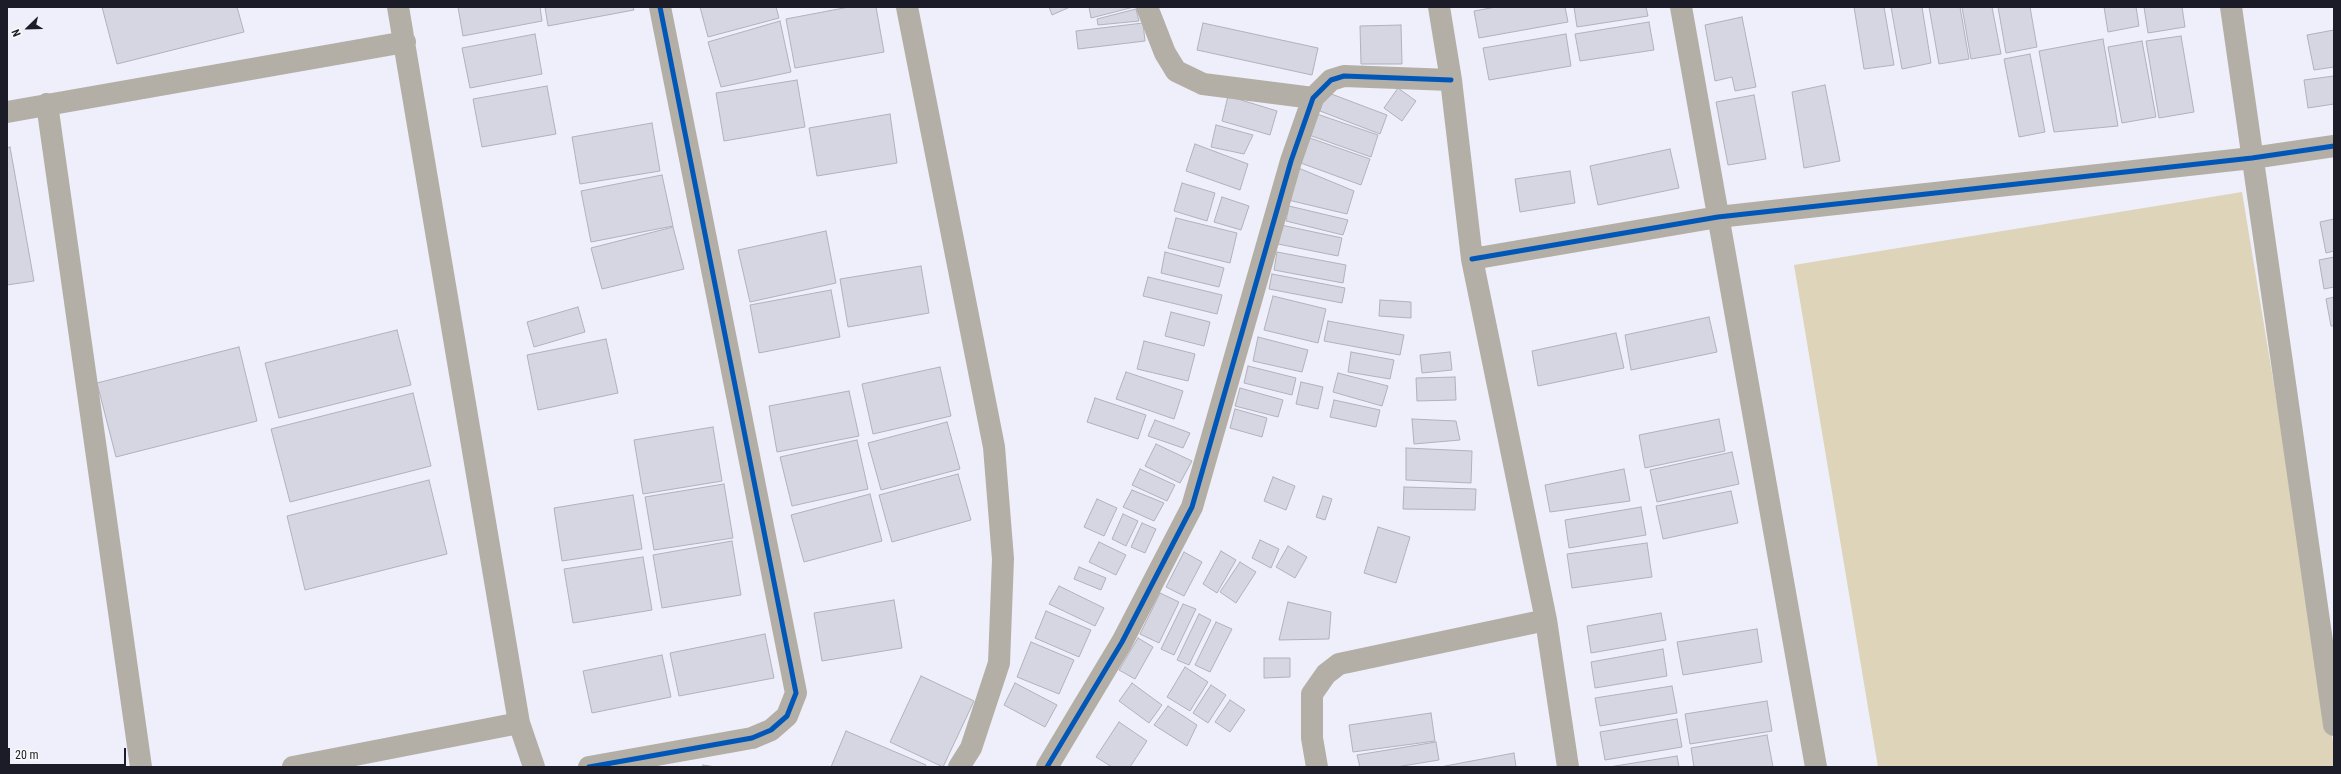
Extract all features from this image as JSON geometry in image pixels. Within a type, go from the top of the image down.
[{"type":"street","points":[[398,7],[519,723],[534,767]]},
{"type":"street","points":[[589,767],[752,738],[771,730],[787,716],[796,693],[660,7]]},
{"type":"street","points":[[907,7],[994,447],[1003,559],[999,663],[971,748],[959,767]]},
{"type":"street","points":[[1147,7],[1165,53],[1176,71],[1203,84],[1313,98]]},
{"type":"street","points":[[1439,7],[1451,80],[1472,259],[1546,620],[1568,767]]},
{"type":"street","points":[[1681,7],[1816,767]]},
{"type":"street","points":[[2231,7],[2334,725]]},
{"type":"street","points":[[7,112],[405,42]]},
{"type":"street","points":[[1047,767],[1122,642],[1192,507],[1291,161],[1313,98],[1331,80],[1344,76],[1451,80]]},
{"type":"street","points":[[47,104],[141,767]]},
{"type":"street","points":[[1472,259],[1718,217],[2252,158],[2334,146]]},
{"type":"street","points":[[1317,767],[1312,738],[1312,694],[1326,674],[1339,664],[1546,620]]},
{"type":"street","points":[[293,767],[519,723]]},
{"type":"shaded area","points":[[2242,192],[2334,748],[2334,767],[1878,767],[1794,265]]},
{"type":"building","points":[[102,7],[237,7],[244,32],[117,64]]},
{"type":"building","points":[[458,7],[540,7],[542,21],[463,36]]},
{"type":"building","points":[[545,7],[633,7],[634,10],[548,26]]},
{"type":"building","points":[[700,7],[776,7],[779,18],[708,37]]},
{"type":"building","points":[[849,7],[876,7],[884,52],[795,68],[786,19]]},
{"type":"building","points":[[1049,7],[1070,7],[1052,15]]},
{"type":"building","points":[[1089,7],[1134,7],[1091,18]]},
{"type":"building","points":[[1496,7],[1565,7],[1568,22],[1479,38],[1474,11]]},
{"type":"building","points":[[1574,7],[1646,7],[1648,16],[1577,27]]},
{"type":"building","points":[[1854,7],[1884,7],[1894,65],[1864,69]]},
{"type":"building","points":[[1891,7],[1922,7],[1931,63],[1902,69]]},
{"type":"building","points":[[1929,7],[1960,7],[1969,59],[1939,64]]},
{"type":"building","points":[[1962,7],[1992,7],[2001,54],[1971,59]]},
{"type":"building","points":[[1998,7],[2030,7],[2037,47],[2006,53]]},
{"type":"building","points":[[2104,7],[2136,7],[2139,26],[2108,32]]},
{"type":"building","points":[[2144,7],[2182,7],[2185,27],[2148,33]]},
{"type":"building","points":[[1136,9],[1139,21],[1098,25],[1097,19]]},
{"type":"building","points":[[1742,17],[1756,87],[1735,91],[1732,77],[1715,81],[1705,25]]},
{"type":"building","points":[[780,21],[791,72],[721,87],[708,42]]},
{"type":"building","points":[[1649,22],[1654,50],[1580,61],[1575,34]]},
{"type":"building","points":[[1143,23],[1145,41],[1078,49],[1076,31]]},
{"type":"building","points":[[1203,23],[1318,48],[1312,75],[1197,50]]},
{"type":"building","points":[[1401,25],[1402,64],[1361,64],[1360,26]]},
{"type":"building","points":[[2334,30],[2334,67],[2314,70],[2307,35]]},
{"type":"building","points":[[535,34],[542,74],[470,88],[462,48]]},
{"type":"building","points":[[1566,34],[1571,66],[1489,80],[1483,48]]},
{"type":"building","points":[[2181,36],[2194,112],[2159,118],[2146,41]]},
{"type":"building","points":[[2103,39],[2118,126],[2054,132],[2039,51]]},
{"type":"building","points":[[2142,41],[2156,117],[2122,123],[2108,47]]},
{"type":"building","points":[[2030,54],[2045,132],[2019,137],[2004,59]]},
{"type":"building","points":[[2334,76],[2334,104],[2308,108],[2304,80]]},
{"type":"building","points":[[797,80],[805,127],[724,141],[716,93]]},
{"type":"building","points":[[1825,85],[1840,161],[1804,168],[1792,92]]},
{"type":"building","points":[[547,86],[556,134],[482,147],[473,99]]},
{"type":"building","points":[[1398,88],[1416,101],[1402,121],[1384,108]]},
{"type":"building","points":[[1326,92],[1387,115],[1380,134],[1320,111]]},
{"type":"building","points":[[1754,95],[1766,159],[1728,165],[1716,102]]},
{"type":"building","points":[[1228,96],[1277,111],[1270,135],[1222,121]]},
{"type":"building","points":[[890,114],[897,163],[817,176],[809,128]]},
{"type":"building","points":[[1317,114],[1378,135],[1371,157],[1309,135]]},
{"type":"building","points":[[652,123],[660,171],[580,184],[572,137]]},
{"type":"building","points":[[1216,125],[1253,135],[1244,154],[1211,147]]},
{"type":"building","points":[[1307,137],[1370,159],[1361,185],[1298,162]]},
{"type":"building","points":[[1195,144],[1248,164],[1240,190],[1186,171]]},
{"type":"building","points":[[10,147],[34,281],[7,285],[7,148]]},
{"type":"building","points":[[1670,149],[1679,188],[1598,205],[1590,166]]},
{"type":"building","points":[[1296,167],[1354,191],[1347,214],[1288,200]]},
{"type":"building","points":[[1570,171],[1575,203],[1520,212],[1515,179]]},
{"type":"building","points":[[662,175],[673,226],[591,242],[581,191]]},
{"type":"building","points":[[1182,183],[1215,193],[1207,221],[1174,211]]},
{"type":"building","points":[[1222,197],[1249,206],[1241,230],[1214,222]]},
{"type":"building","points":[[1289,206],[1348,220],[1343,235],[1286,221]]},
{"type":"building","points":[[1176,218],[1237,233],[1230,263],[1168,248]]},
{"type":"building","points":[[2334,219],[2334,251],[2326,253],[2320,222]]},
{"type":"building","points":[[1281,225],[1342,238],[1338,256],[1278,244]]},
{"type":"building","points":[[673,227],[684,269],[602,289],[591,248]]},
{"type":"building","points":[[826,231],[836,283],[750,302],[738,250]]},
{"type":"building","points":[[1165,252],[1224,268],[1219,287],[1161,273]]},
{"type":"building","points":[[1277,252],[1346,265],[1343,283],[1274,270]]},
{"type":"building","points":[[2334,257],[2334,287],[2324,289],[2319,260]]},
{"type":"building","points":[[921,266],[929,313],[848,327],[840,279]]},
{"type":"building","points":[[1272,274],[1345,288],[1342,303],[1269,289]]},
{"type":"building","points":[[1148,277],[1222,295],[1217,314],[1143,296]]},
{"type":"building","points":[[831,290],[840,337],[759,353],[750,305]]},
{"type":"building","points":[[1273,296],[1326,309],[1318,343],[1264,330]]},
{"type":"building","points":[[2334,297],[2334,326],[2331,326],[2326,299]]},
{"type":"building","points":[[1380,300],[1411,302],[1411,318],[1379,316]]},
{"type":"building","points":[[578,307],[585,332],[534,347],[527,322]]},
{"type":"building","points":[[1171,312],[1210,322],[1204,346],[1165,336]]},
{"type":"building","points":[[1709,317],[1717,352],[1631,370],[1625,335]]},
{"type":"building","points":[[1328,321],[1404,335],[1400,355],[1324,341]]},
{"type":"building","points":[[397,330],[411,385],[279,418],[265,363]]},
{"type":"building","points":[[1616,333],[1624,368],[1538,386],[1532,351]]},
{"type":"building","points":[[1258,337],[1308,350],[1302,372],[1253,361]]},
{"type":"building","points":[[606,339],[618,393],[538,410],[527,355]]},
{"type":"building","points":[[1144,341],[1195,354],[1188,381],[1137,369]]},
{"type":"building","points":[[239,347],[257,421],[116,457],[97,383]]},
{"type":"building","points":[[1351,352],[1394,360],[1390,379],[1348,372]]},
{"type":"building","points":[[1450,352],[1452,370],[1422,373],[1420,355]]},
{"type":"building","points":[[1248,366],[1296,378],[1292,395],[1244,383]]},
{"type":"building","points":[[940,367],[951,416],[873,434],[862,384]]},
{"type":"building","points":[[1126,372],[1183,391],[1174,419],[1116,399]]},
{"type":"building","points":[[1338,373],[1388,386],[1382,406],[1333,392]]},
{"type":"building","points":[[1455,377],[1456,400],[1417,401],[1416,378]]},
{"type":"building","points":[[1301,382],[1323,387],[1318,409],[1296,404]]},
{"type":"building","points":[[1240,388],[1283,400],[1278,417],[1235,406]]},
{"type":"building","points":[[849,391],[859,436],[777,452],[769,406]]},
{"type":"building","points":[[413,393],[431,466],[290,502],[271,429]]},
{"type":"building","points":[[1095,398],[1146,415],[1138,439],[1087,422]]},
{"type":"building","points":[[1334,400],[1380,410],[1376,427],[1330,417]]},
{"type":"building","points":[[1235,409],[1267,418],[1262,437],[1230,428]]},
{"type":"building","points":[[1412,419],[1456,421],[1460,440],[1414,444]]},
{"type":"building","points":[[1719,419],[1725,451],[1645,468],[1639,435]]},
{"type":"building","points":[[1155,420],[1190,433],[1183,448],[1148,436]]},
{"type":"building","points":[[947,422],[960,469],[881,490],[868,443]]},
{"type":"building","points":[[713,427],[722,481],[643,494],[634,440]]},
{"type":"building","points":[[857,440],[868,489],[792,506],[780,457]]},
{"type":"building","points":[[1156,444],[1192,461],[1180,483],[1145,466]]},
{"type":"building","points":[[1406,448],[1472,451],[1471,483],[1406,480]]},
{"type":"building","points":[[1732,452],[1739,484],[1657,502],[1650,470]]},
{"type":"building","points":[[1140,469],[1175,485],[1167,501],[1132,485]]},
{"type":"building","points":[[1624,469],[1630,501],[1550,512],[1545,485]]},
{"type":"building","points":[[958,474],[971,520],[892,542],[879,495]]},
{"type":"building","points":[[1273,477],[1295,486],[1286,510],[1264,501]]},
{"type":"building","points":[[429,480],[447,554],[305,590],[287,516]]},
{"type":"building","points":[[724,484],[733,538],[654,550],[645,497]]},
{"type":"building","points":[[1404,487],[1476,489],[1475,510],[1403,509]]},
{"type":"building","points":[[1132,490],[1164,503],[1154,521],[1123,507]]},
{"type":"building","points":[[1731,491],[1738,523],[1663,539],[1656,506]]},
{"type":"building","points":[[870,494],[882,541],[804,562],[791,515]]},
{"type":"building","points":[[633,495],[642,549],[562,561],[554,508]]},
{"type":"building","points":[[1323,496],[1332,499],[1325,520],[1316,517]]},
{"type":"building","points":[[1097,499],[1117,508],[1104,536],[1084,527]]},
{"type":"building","points":[[1641,507],[1646,535],[1569,548],[1565,520]]},
{"type":"building","points":[[1123,514],[1138,521],[1126,546],[1112,539]]},
{"type":"building","points":[[1142,523],[1156,529],[1145,553],[1131,547]]},
{"type":"building","points":[[1378,527],[1410,537],[1396,583],[1364,573]]},
{"type":"building","points":[[1260,540],[1279,549],[1271,568],[1252,558]]},
{"type":"building","points":[[732,541],[741,595],[662,608],[653,555]]},
{"type":"building","points":[[1099,542],[1126,555],[1116,575],[1089,562]]},
{"type":"building","points":[[1647,543],[1652,577],[1572,588],[1567,554]]},
{"type":"building","points":[[1288,546],[1307,557],[1295,578],[1276,567]]},
{"type":"building","points":[[1221,551],[1236,560],[1217,593],[1203,584]]},
{"type":"building","points":[[1184,552],[1202,562],[1184,596],[1166,587]]},
{"type":"building","points":[[643,557],[652,610],[573,623],[564,569]]},
{"type":"building","points":[[1240,562],[1256,572],[1236,603],[1220,592]]},
{"type":"building","points":[[1079,567],[1106,578],[1101,590],[1074,579]]},
{"type":"building","points":[[1059,586],[1104,608],[1095,626],[1049,604]]},
{"type":"building","points":[[1160,593],[1179,602],[1159,643],[1140,634]]},
{"type":"building","points":[[894,600],[902,648],[822,661],[814,613]]},
{"type":"building","points":[[1288,602],[1331,612],[1329,639],[1279,640]]},
{"type":"building","points":[[1183,604],[1196,609],[1174,655],[1161,649]]},
{"type":"building","points":[[1046,611],[1091,630],[1079,657],[1035,638]]},
{"type":"building","points":[[1661,613],[1666,640],[1591,653],[1587,626]]},
{"type":"building","points":[[1199,614],[1211,620],[1189,665],[1177,660]]},
{"type":"building","points":[[1216,622],[1232,629],[1210,672],[1195,665]]},
{"type":"building","points":[[1757,629],[1762,662],[1683,675],[1677,642]]},
{"type":"building","points":[[765,634],[774,678],[679,696],[670,653]]},
{"type":"building","points":[[1138,638],[1153,647],[1135,679],[1119,670]]},
{"type":"building","points":[[1031,642],[1074,660],[1059,694],[1017,677]]},
{"type":"building","points":[[1663,649],[1667,676],[1595,688],[1591,662]]},
{"type":"building","points":[[662,655],[671,697],[592,713],[583,671]]},
{"type":"building","points":[[1264,658],[1290,658],[1290,677],[1264,678]]},
{"type":"building","points":[[1185,667],[1208,682],[1190,711],[1167,697]]},
{"type":"building","points":[[921,676],[974,701],[943,767],[890,742]]},
{"type":"building","points":[[1015,683],[1057,705],[1045,727],[1004,705]]},
{"type":"building","points":[[1132,683],[1162,705],[1149,723],[1119,701]]},
{"type":"building","points":[[1211,685],[1226,695],[1208,723],[1193,713]]},
{"type":"building","points":[[1672,686],[1677,713],[1600,726],[1595,698]]},
{"type":"building","points":[[1230,700],[1245,710],[1230,732],[1215,722]]},
{"type":"building","points":[[1767,701],[1772,731],[1690,744],[1685,714]]},
{"type":"building","points":[[1168,706],[1197,725],[1187,746],[1154,725]]},
{"type":"building","points":[[1431,713],[1435,741],[1353,752],[1349,725]]},
{"type":"building","points":[[1677,719],[1682,747],[1605,760],[1600,732]]},
{"type":"building","points":[[1119,722],[1147,741],[1130,767],[1112,767],[1096,757]]},
{"type":"building","points":[[846,731],[926,765],[925,767],[831,767]]},
{"type":"building","points":[[1767,735],[1773,767],[1694,767],[1691,748]]},
{"type":"building","points":[[1436,742],[1439,760],[1396,767],[1360,767],[1357,755]]},
{"type":"building","points":[[1514,753],[1516,767],[1440,767]]},
{"type":"building","points":[[1677,756],[1679,767],[1609,767]]},
{"type":"building","points":[[703,765],[716,767],[702,767]]},
{"type":"cycle path","points":[[589,767],[752,738],[771,730],[787,716],[796,693],[660,7]]},
{"type":"cycle path","points":[[1047,767],[1122,642],[1192,507],[1291,161],[1313,98],[1331,80],[1344,76],[1451,80]]},
{"type":"cycle path","points":[[1472,259],[1718,217],[2252,158],[2334,146]]}]
